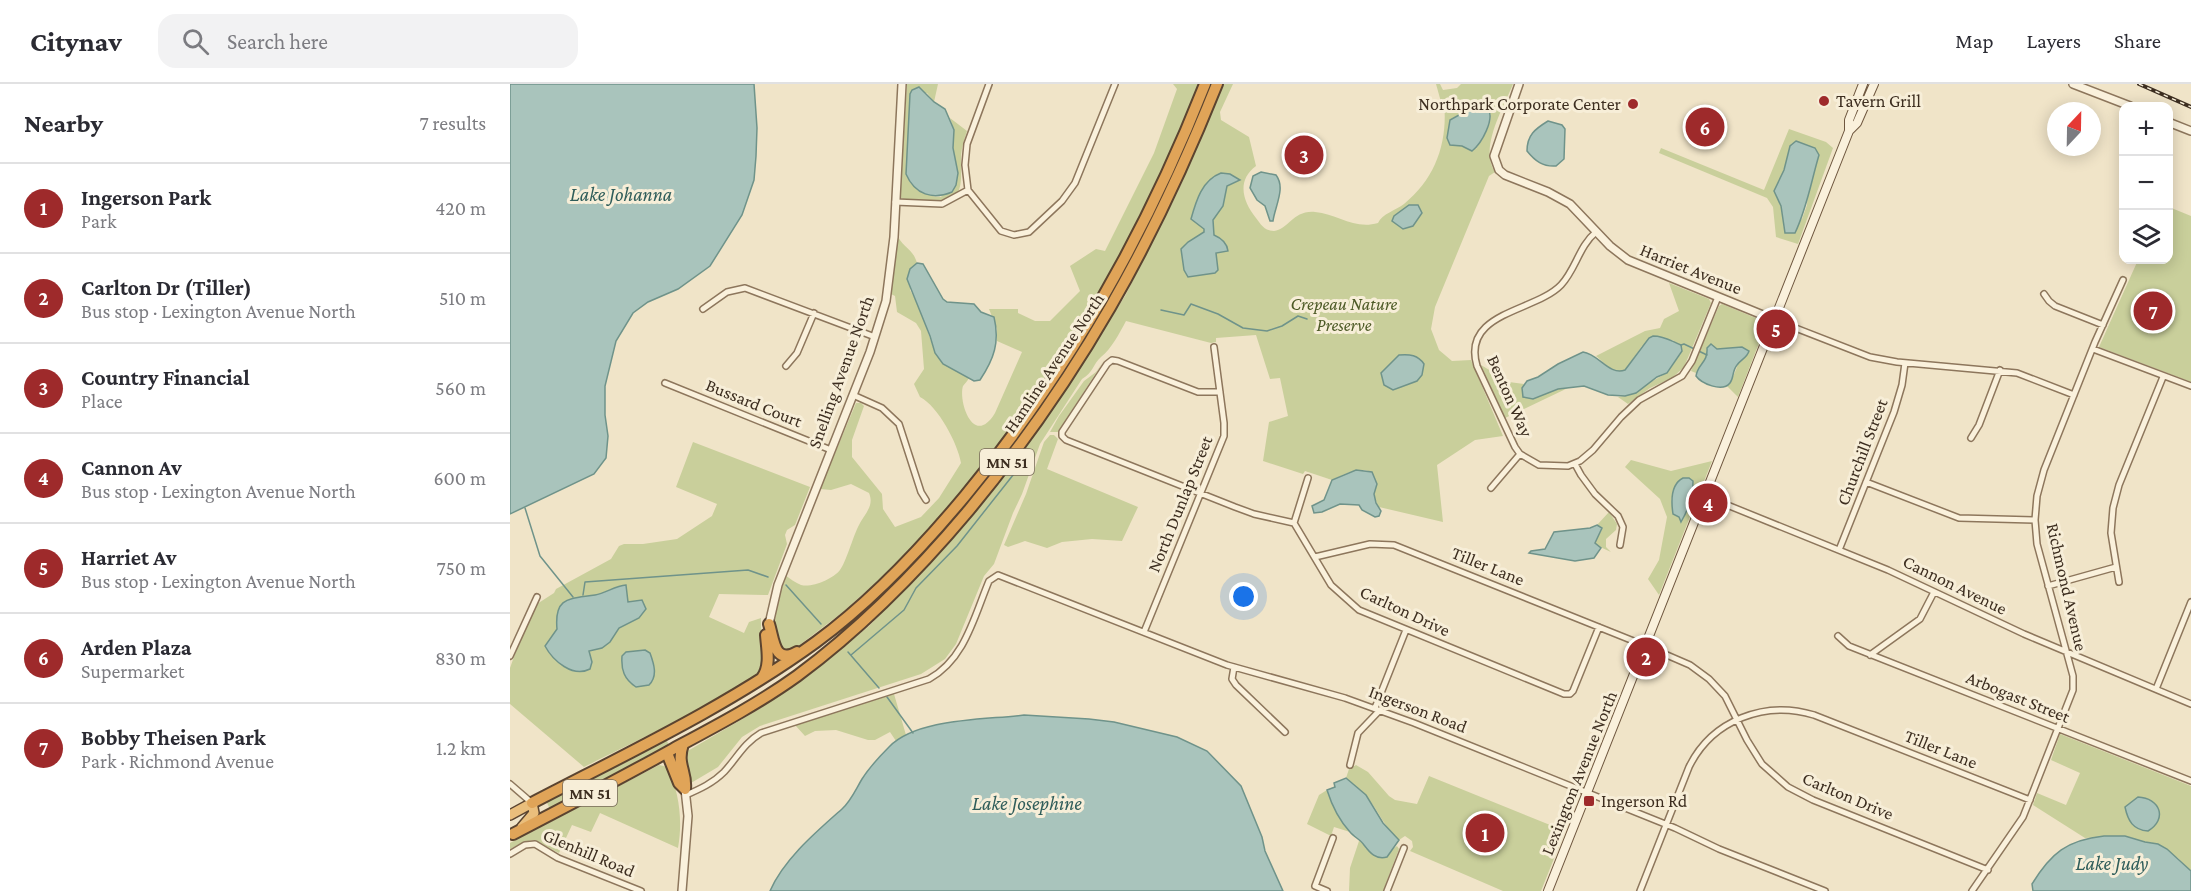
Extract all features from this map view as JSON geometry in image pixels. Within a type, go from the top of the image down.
[{"type":"highway","name":"Hamline Avenue North","points":[[760,680],[828,633],[883,585],[924,544],[994,460],[1042,396],[1094,316],[1137,237],[1171,167],[1205,84]]},
{"type":"highway","name":"Hamline Avenue North","points":[[683,744],[776,690],[849,635],[915,572],[981,494],[1058,392],[1117,298],[1175,187],[1217,84]]},
{"type":"highway","points":[[769,624],[774,647],[778,653],[785,656],[794,654],[828,633]]},
{"type":"highway","points":[[760,680],[766,672],[768,663],[766,634],[769,624]]},
{"type":"highway","name":"MN 51","points":[[510,815],[733,697],[760,680]]},
{"type":"highway","points":[[683,744],[680,760],[686,782],[686,792]]},
{"type":"highway","name":"MN 51","points":[[512,835],[683,744]]},
{"type":"highway","points":[[667,753],[679,783],[686,792]]},
{"type":"highway","points":[[512,835],[530,820],[534,813],[532,803]]},
{"type":"main road","name":"Lexington Avenue North","points":[[1548,891],[1849,131],[1849,120],[1863,84]]},
{"type":"main road","name":"Lexington Avenue North","points":[[1849,131],[1857,123],[1874,84]]},
{"type":"street","name":"Snelling Avenue North","points":[[769,624],[778,585],[853,395],[886,301],[891,270],[902,84]]},
{"type":"street","points":[[989,84],[967,144],[965,165],[968,190],[1001,231],[1014,235],[1029,232],[1062,201],[1076,183],[1114,84]]},
{"type":"street","name":"Harriet Avenue","points":[[1519,84],[1497,143],[1494,156],[1496,165],[1505,176],[1548,192],[1570,204],[1610,246],[1628,260],[1857,353],[1905,363],[2000,370],[2026,375],[2074,395]]},
{"type":"street","points":[[2073,84],[2120,102]]},
{"type":"street","points":[[2173,124],[2191,131]]},
{"type":"street","points":[[895,202],[942,204],[968,190]]},
{"type":"street","name":"Benton Way","points":[[1575,464],[1555,467],[1539,465],[1521,454],[1515,447],[1477,366],[1475,353],[1478,340],[1489,323],[1539,300],[1559,287],[1571,272],[1583,246],[1596,232]]},
{"type":"street","name":"Richmond Avenue","points":[[1972,891],[2023,817],[2073,690],[2073,676],[2037,544],[2035,520],[2040,483],[2123,279]]},
{"type":"street","points":[[703,309],[727,292],[745,288],[875,337]]},
{"type":"street","points":[[2044,294],[2055,306],[2103,325]]},
{"type":"street","points":[[1620,545],[1623,527],[1618,516],[1595,494],[1575,464],[1593,450],[1639,400],[1682,376],[1692,361],[1718,297]]},
{"type":"street","points":[[786,366],[797,353],[814,313]]},
{"type":"street","name":"North Dunlap Street","points":[[1144,632],[1224,436],[1214,347]]},
{"type":"street","points":[[2093,349],[2191,386]]},
{"type":"street","points":[[1220,392],[1198,392],[1112,360],[1067,424],[1062,436],[1066,440],[1254,514],[1294,522],[1308,478]]},
{"type":"street","name":"Churchill Street","points":[[1839,550],[1899,399],[1905,363]]},
{"type":"street","points":[[1971,438],[1979,425],[2000,370]]},
{"type":"street","points":[[2119,582],[2111,533],[2115,497],[2163,376]]},
{"type":"street","name":"Bussard Court","points":[[665,383],[831,450]]},
{"type":"street","points":[[853,395],[882,408],[899,424],[921,492],[926,500]]},
{"type":"street","points":[[1491,488],[1521,454]]},
{"type":"street","points":[[1866,482],[1959,518],[2035,520]]},
{"type":"street","name":"Cannon Avenue","points":[[1705,496],[1839,550],[2004,625],[2191,704]]},
{"type":"street","name":"Carlton Drive","points":[[1294,522],[1331,585],[1350,604],[1367,614],[1567,695],[1573,691],[1599,627]]},
{"type":"street","name":"Tiller Lane","points":[[1315,556],[1370,544],[1394,545],[1646,646]]},
{"type":"street","points":[[2048,586],[2116,567]]},
{"type":"street","name":"Ingerson Road","points":[[686,792],[705,786],[715,779],[746,743],[761,733],[929,679],[937,674],[952,662],[960,651],[989,581],[994,576],[1003,575],[1234,667],[1377,709],[1588,792],[1719,849],[1825,891]]},
{"type":"street","points":[[1870,655],[1920,619],[1934,592]]},
{"type":"street","points":[[510,656],[537,597]]},
{"type":"street","points":[[2156,689],[2191,602]]},
{"type":"street","points":[[1350,765],[1358,733],[1377,709],[1406,630]]},
{"type":"street","points":[[510,634],[518,638]]},
{"type":"street","name":"Arbogast Street","points":[[1838,636],[1848,646],[2191,781]]},
{"type":"street","name":"Carlton Drive","points":[[1646,646],[1690,665],[1705,675],[1725,696],[1762,764],[1799,794],[1988,870]]},
{"type":"street","points":[[1234,667],[1232,679],[1236,686],[1285,732]]},
{"type":"street","name":"Tiller Lane","points":[[1738,719],[1770,709],[1801,711],[2030,800]]},
{"type":"street","points":[[1640,891],[1689,767],[1700,748],[1714,733],[1738,719]]},
{"type":"street","name":"Glenhill Road","points":[[510,784],[532,803]]},
{"type":"street","points":[[682,891],[688,816],[686,792]]},
{"type":"street","points":[[1327,891],[1315,886],[1333,838]]},
{"type":"street","name":"Glenhill Road","points":[[510,854],[525,845],[535,844],[558,858],[641,891]]},
{"type":"street","points":[[1387,891],[1404,848]]},
{"type":"green space","points":[[907,84],[938,84],[934,102],[927,93],[910,94],[909,181],[916,187],[927,194],[941,197],[958,173],[953,148],[954,130],[950,118],[967,131],[962,152],[960,185],[955,196],[949,199],[928,201],[900,198]]},
{"type":"green space","points":[[1173,84],[1198,84],[1172,152],[1124,252],[1063,355],[1009,433],[940,518],[902,559],[843,612],[797,647],[788,650],[777,648],[776,611],[785,575],[806,586],[822,582],[837,573],[871,503],[869,493],[851,484],[831,490],[820,489],[856,403],[864,406],[852,440],[852,457],[882,494],[883,509],[895,527],[921,517],[939,498],[961,463],[946,426],[934,408],[920,397],[914,384],[924,369],[921,331],[916,323],[897,312],[895,296],[891,294],[898,237],[917,263],[910,269],[910,290],[919,306],[935,353],[951,368],[969,378],[963,386],[962,393],[965,411],[974,424],[980,426],[987,423],[995,413],[1022,352],[997,341],[997,329],[989,309],[1018,309],[1018,313],[1035,321],[1050,321],[1080,291],[1070,266],[1096,249],[1105,251],[1154,153],[1177,89]]},
{"type":"green space","name":"Crepeau Nature Preserve","points":[[1224,84],[1233,84],[1220,112],[1221,120],[1249,137],[1256,166],[1246,178],[1245,198],[1251,212],[1264,227],[1271,231],[1279,230],[1307,212],[1323,213],[1361,225],[1378,223],[1415,194],[1432,171],[1438,158],[1445,117],[1444,102],[1441,102],[1436,84],[1440,84],[1443,90],[1457,88],[1461,84],[1513,84],[1491,140],[1491,162],[1495,172],[1489,176],[1435,307],[1431,329],[1439,350],[1452,361],[1471,360],[1503,436],[1475,440],[1437,465],[1443,522],[1379,507],[1374,495],[1372,472],[1367,470],[1356,470],[1332,480],[1305,471],[1303,474],[1263,461],[1269,422],[1288,416],[1280,378],[1270,379],[1256,335],[1216,338],[1216,342],[1211,343],[1126,321],[1112,345],[1082,379],[1040,444],[994,564],[984,576],[956,644],[945,659],[921,674],[760,726],[742,737],[718,767],[691,783],[684,761],[686,752],[800,682],[869,626],[949,542],[1012,466],[1045,421],[1125,296],[1178,191]],"holes":[[[1471,107],[1488,108],[1490,123],[1476,149],[1457,145],[1447,138],[1450,120]]]},
{"type":"green space","points":[[1789,129],[1826,142],[1833,148],[1798,244],[1776,237],[1773,207],[1767,198],[1659,153],[1661,148],[1764,190]],"holes":[[[1792,143],[1819,155],[1808,189],[1807,205],[1802,219],[1784,228],[1781,206],[1774,191],[1784,170]]]},
{"type":"green space","points":[[2173,209],[2191,216],[2191,382],[2099,347],[2136,264],[2173,264]]},
{"type":"green space","points":[[1669,283],[1709,299],[1711,303],[1684,367],[1672,378],[1650,388],[1628,404],[1618,397],[1625,396],[1667,373],[1682,352],[1673,340],[1642,346],[1625,370],[1620,371],[1609,367],[1596,356],[1645,331],[1660,328],[1664,319],[1679,311]]},
{"type":"green space","points":[[1722,304],[1763,321],[1766,325],[1738,397],[1727,386],[1737,368],[1742,347],[1724,350],[1707,348],[1706,359],[1696,373],[1691,371],[1719,306]]},
{"type":"green space","points":[[1105,359],[1058,432],[1050,432],[1084,381],[1096,372]]},
{"type":"green space","points":[[1481,365],[1509,382],[1524,384],[1522,388],[1533,399],[1570,387],[1505,418]]},
{"type":"green space","points":[[1050,435],[1058,439],[1047,469],[1138,507],[1122,541],[1092,539],[1062,542],[1047,548],[1025,541],[1008,547],[1004,545],[1026,494],[1044,442]]},
{"type":"green space","points":[[693,442],[810,487],[795,525],[787,530],[785,535],[787,544],[768,595],[719,594],[709,617],[744,633],[749,622],[761,618],[763,658],[761,669],[734,690],[584,767],[510,704],[510,668],[537,604],[554,593],[556,589],[611,559],[619,546],[677,539],[712,516],[717,504],[676,487]]},
{"type":"green space","points":[[1631,460],[1671,471],[1712,461],[1659,595],[1648,579],[1659,560],[1667,517],[1660,499],[1625,467]],"holes":[[[1676,483],[1688,508],[1681,522],[1672,504]]]},
{"type":"green space","points":[[1609,512],[1617,524],[1616,530],[1606,539],[1606,547],[1611,552],[1595,543],[1602,529],[1597,525]]},
{"type":"green space","points":[[894,694],[906,735],[896,741],[890,732],[875,740],[836,730],[815,731],[805,736],[795,725]]},
{"type":"green space","points":[[2060,734],[2191,786],[2191,871],[2178,858],[2158,844],[2145,843],[2125,836],[2085,838],[2033,805],[2037,793],[2066,805],[2080,773],[2051,760]]},
{"type":"green space","points":[[665,737],[670,747],[550,809],[546,801]]},
{"type":"green space","points":[[659,765],[668,767],[675,787],[680,817],[678,848],[600,813],[591,832],[572,825],[559,853],[536,841],[526,842],[510,849],[510,843]]},
{"type":"green space","points":[[1356,765],[1368,772],[1395,800],[1417,804],[1429,776],[1565,831],[1541,891],[1503,891],[1410,851],[1413,847],[1412,841],[1405,836],[1399,840],[1365,794],[1346,778],[1349,769]]},
{"type":"green space","points":[[1327,790],[1336,812],[1350,832],[1334,827],[1331,836],[1307,824],[1319,795]]},
{"type":"green space","points":[[1359,841],[1366,849],[1393,849],[1397,846],[1399,849],[1383,891],[1349,891],[1350,868]]},
{"type":"water","name":"Lake Johanna","points":[[510,84],[754,84],[757,128],[754,180],[742,215],[710,266],[678,289],[648,302],[633,313],[616,341],[605,386],[608,436],[606,458],[594,474],[510,514]]},
{"type":"water","points":[[919,87],[945,109],[954,130],[953,148],[958,173],[956,185],[952,192],[938,196],[925,194],[914,187],[906,174],[910,94],[912,90]]},
{"type":"water","points":[[1475,106],[1488,108],[1490,113],[1489,124],[1480,142],[1472,151],[1462,146],[1450,145],[1447,138],[1450,120]]},
{"type":"water","points":[[1548,121],[1562,125],[1565,129],[1564,159],[1556,166],[1540,163],[1527,151],[1528,141],[1533,133]]},
{"type":"water","points":[[1796,141],[1815,148],[1819,155],[1799,224],[1795,233],[1785,233],[1781,206],[1774,191],[1784,170],[1790,146]]},
{"type":"water","points":[[1261,172],[1276,175],[1279,180],[1280,191],[1273,221],[1270,221],[1265,206],[1257,200],[1250,188],[1253,176]]},
{"type":"water","points":[[1221,173],[1230,174],[1240,180],[1227,186],[1223,206],[1213,220],[1214,235],[1223,241],[1228,251],[1216,253],[1218,270],[1215,273],[1188,277],[1184,270],[1181,249],[1204,232],[1204,229],[1191,219],[1193,212],[1204,186],[1214,176]]},
{"type":"water","points":[[1409,205],[1418,205],[1422,213],[1413,226],[1403,229],[1392,221],[1394,216]]},
{"type":"water","points":[[917,263],[923,264],[947,302],[974,304],[981,312],[994,317],[995,350],[980,380],[974,381],[943,364],[935,353],[907,279],[910,269]]},
{"type":"water","points":[[1653,336],[1681,345],[1682,351],[1667,373],[1657,377],[1636,393],[1625,396],[1608,395],[1584,386],[1558,389],[1533,399],[1523,397],[1522,388],[1527,381],[1583,352],[1594,356],[1614,370],[1625,370],[1649,338]]},
{"type":"water","points":[[1711,344],[1717,349],[1742,347],[1749,351],[1735,367],[1731,381],[1726,386],[1712,386],[1696,376],[1706,357],[1707,348]]},
{"type":"water","points":[[1399,355],[1413,356],[1424,364],[1422,375],[1417,381],[1393,390],[1384,385],[1381,373]]},
{"type":"water","points":[[1356,470],[1372,472],[1377,484],[1374,494],[1381,511],[1379,516],[1375,517],[1362,510],[1359,505],[1340,504],[1314,513],[1312,506],[1324,500],[1332,480]]},
{"type":"water","points":[[1683,478],[1693,481],[1693,487],[1690,502],[1681,522],[1679,517],[1673,514],[1672,498],[1676,484]]},
{"type":"water","points":[[1597,525],[1602,528],[1595,543],[1601,548],[1594,558],[1575,561],[1529,553],[1545,549],[1554,532],[1590,528]]},
{"type":"water","points":[[626,585],[628,602],[642,600],[646,609],[639,618],[619,628],[610,642],[602,648],[589,651],[592,662],[590,669],[570,670],[558,662],[545,646],[557,629],[558,610],[561,605],[571,599],[599,594]]},
{"type":"water","points":[[645,650],[650,653],[653,661],[654,678],[649,685],[636,687],[624,674],[622,656],[626,652]]},
{"type":"water","name":"Lake Josephine","points":[[1024,715],[1114,722],[1177,737],[1207,751],[1241,786],[1262,837],[1265,851],[1283,891],[770,891],[792,857],[845,806],[871,767],[889,747],[901,738],[916,730],[934,725]]},
{"type":"water","points":[[1346,778],[1366,795],[1383,823],[1399,840],[1387,857],[1376,857],[1371,853],[1346,827],[1336,812],[1327,790],[1335,787],[1334,783]]},
{"type":"water","points":[[2138,797],[2152,801],[2159,810],[2158,821],[2148,831],[2135,827],[2126,812],[2125,807]]},
{"type":"water","name":"Lake Judy","points":[[2104,836],[2125,836],[2158,844],[2167,849],[2191,871],[2191,891],[2033,891],[2032,884],[2053,856],[2080,841]]},
{"type":"waterway","points":[[1161,310],[1184,315],[1191,304],[1218,314],[1243,328],[1267,331],[1282,326],[1298,316],[1307,319]]},
{"type":"waterway","points":[[1681,345],[1684,344],[1707,355]]},
{"type":"waterway","points":[[851,655],[904,610],[916,588],[957,546],[1028,456]]},
{"type":"waterway","points":[[525,508],[540,556],[573,597]]},
{"type":"waterway","points":[[583,595],[585,582],[748,570],[768,577]]},
{"type":"waterway","points":[[786,585],[821,624]]},
{"type":"waterway","points":[[848,652],[879,688]]},
{"type":"waterway","points":[[887,697],[913,733]]},
{"type":"railway","points":[[2139,84],[2191,107]]},
{"type":"place","name":"Tavern Grill","points":[[1824,101]]},
{"type":"place","name":"Northpark Corporate Center","points":[[1633,104]]},
{"type":"place","name":"Arden Plaza","points":[[1705,127]]},
{"type":"place","name":"Country Financial","points":[[1304,155]]},
{"type":"place","name":"Bobby Theisen Park","points":[[2153,311]]},
{"type":"place","name":"Harriet Av","points":[[1776,329]]},
{"type":"place","name":"Cannon Av","points":[[1708,503]]},
{"type":"place","name":"Carlton Dr (Tiller)","points":[[1646,657]]},
{"type":"place","name":"Ingerson Rd","points":[[1589,801]]},
{"type":"place","name":"Ingerson Park","points":[[1485,833]]}]
